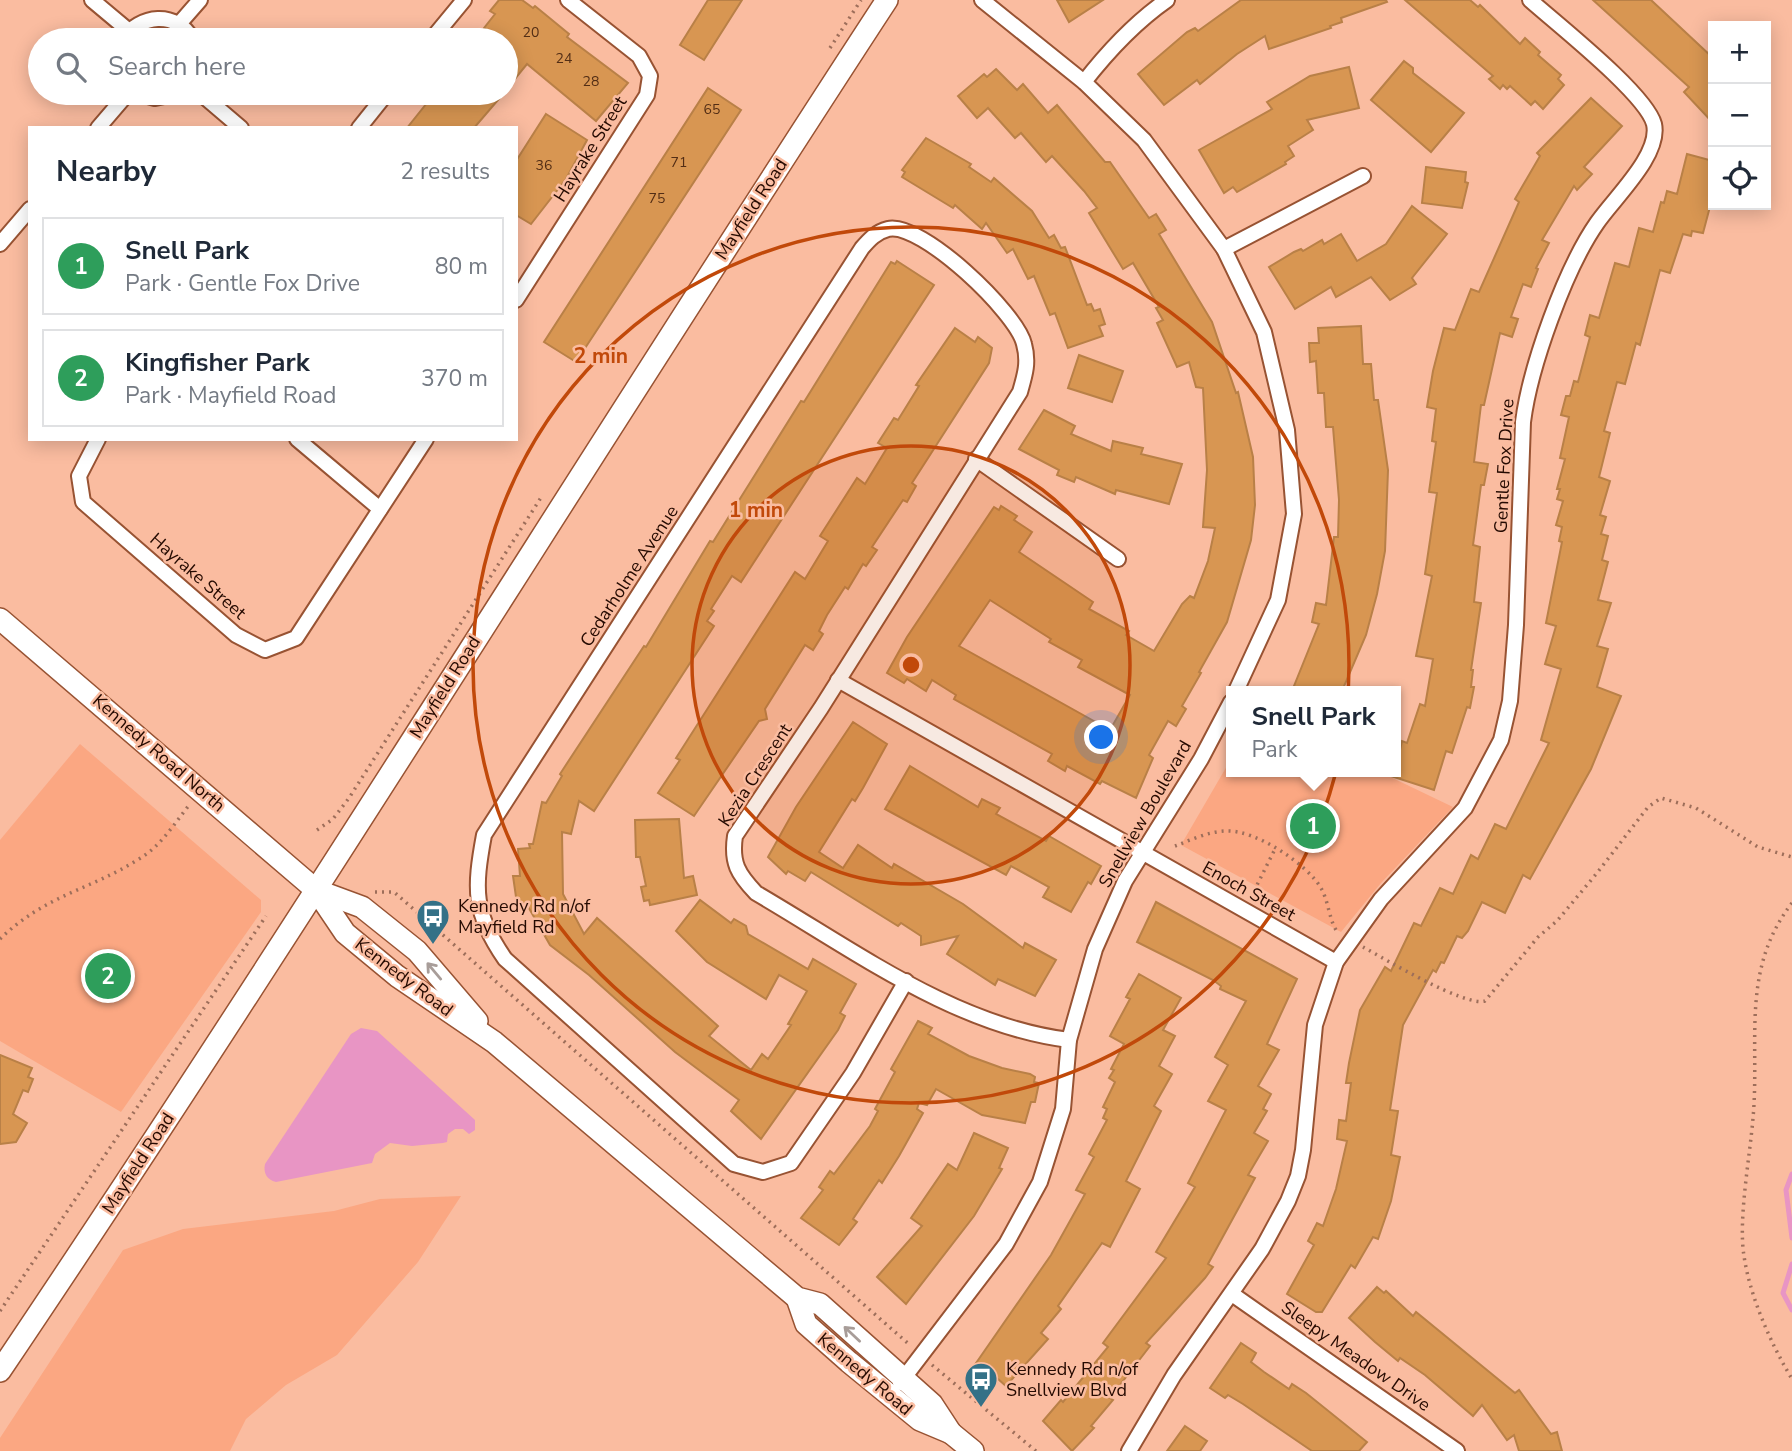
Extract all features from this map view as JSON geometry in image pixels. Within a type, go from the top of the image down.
[{"type":"main road","name":"Mayfield Road","points":[[0,1371],[316,890],[887,0]]},
{"type":"main road","name":"Kennedy Road North","points":[[0,619],[316,890]]},
{"type":"main road","name":"Kennedy Road","points":[[316,890],[362,907],[417,951],[494,1042]]},
{"type":"main road","name":"Kennedy Road","points":[[316,890],[345,933],[397,976],[494,1042],[797,1298],[820,1304],[897,1388],[932,1404],[951,1433],[973,1451]]},
{"type":"street","points":[[92,0],[119,28]]},
{"type":"street","points":[[179,24],[200,0]]},
{"type":"street","points":[[441,28],[464,0]]},
{"type":"street","name":"Hayrake Street","points":[[518,297],[647,94],[650,76],[639,56],[568,0]]},
{"type":"street","points":[[982,0],[1084,82],[1143,140],[1224,249],[1264,332],[1287,430],[1294,514],[1278,600],[1238,686]]},
{"type":"street","points":[[1084,82],[1109,50],[1144,16],[1167,0]]},
{"type":"street","name":"Gentle Fox Drive","points":[[1336,962],[1390,889],[1465,808],[1501,740],[1510,701],[1514,654],[1523,422],[1528,387],[1556,311],[1595,225],[1643,162],[1654,141],[1651,115],[1632,92],[1530,0]]},
{"type":"street","points":[[138,28],[153,19],[166,19],[182,28]]},
{"type":"street","points":[[100,126],[118,105]]},
{"type":"street","points":[[214,105],[239,126]]},
{"type":"street","points":[[361,126],[377,105]]},
{"type":"street","points":[[1224,249],[1363,176]]},
{"type":"street","points":[[0,244],[28,210]]},
{"type":"street","name":"Cedarholme Avenue","points":[[838,681],[1020,392],[1028,367],[1024,341],[998,306],[966,271],[917,235],[890,228],[874,235],[862,248],[484,835],[477,871],[477,899],[485,930],[505,959],[734,1164],[763,1172],[791,1163],[853,1073],[906,981]]},
{"type":"street","name":"Hayrake Street","points":[[97,441],[79,476],[83,502],[236,635],[265,650],[296,638],[425,441]]},
{"type":"street","points":[[300,441],[380,509]]},
{"type":"street","points":[[976,459],[1118,559]]},
{"type":"street","points":[[838,681],[1144,854]]},
{"type":"street","name":"Kezia Crescent","points":[[838,681],[735,836],[732,855],[737,872],[756,893],[906,981],[987,1021],[1043,1038],[1069,1040]]},
{"type":"street","name":"Snellview Boulevard","points":[[897,1388],[1006,1244],[1040,1182],[1063,1109],[1069,1040],[1095,949],[1125,881],[1201,759],[1226,712]]},
{"type":"street","name":"Enoch Street","points":[[1144,854],[1336,962]]},
{"type":"street","points":[[1129,1451],[1174,1375],[1262,1249],[1298,1176],[1315,1025],[1336,962]]},
{"type":"street","name":"Sleepy Meadow Drive","points":[[1232,1294],[1457,1451]]},
{"type":"path","points":[[0,939],[51,900],[139,859],[161,842],[201,789]]},
{"type":"path","points":[[1175,846],[1212,834],[1235,831],[1275,849],[1300,864],[1322,889],[1336,932],[1448,992],[1478,1003],[1494,993],[1538,937],[1557,921],[1597,873],[1648,807],[1661,798],[1696,808],[1758,846],[1792,858]]},
{"type":"path","points":[[1244,910],[1275,849]]},
{"type":"path","points":[[373,892],[394,892],[922,1356],[1036,1451]]},
{"type":"path","points":[[1792,903],[1767,950],[1756,985],[1752,1035],[1754,1114],[1743,1253],[1755,1295],[1781,1360],[1792,1379]]},
{"type":"path","points":[[0,1311],[266,916]]},
{"type":"shaded area","points":[[80,744],[261,900],[261,912],[121,1112],[0,1041],[0,840]]},
{"type":"shaded area","points":[[1226,768],[1226,777],[1390,777],[1453,807],[1381,883],[1341,932],[1181,845]]},
{"type":"shaded area","points":[[361,1028],[377,1031],[475,1120],[475,1130],[469,1134],[463,1129],[455,1129],[448,1134],[447,1142],[443,1143],[412,1146],[390,1143],[375,1154],[372,1163],[276,1182],[270,1180],[265,1173],[265,1164],[351,1034]]},
{"type":"shaded area","points":[[461,1196],[418,1262],[337,1355],[286,1385],[246,1419],[230,1451],[0,1451],[0,1438],[123,1250],[183,1229],[334,1211],[380,1199]]},
{"type":"building","points":[[499,0],[522,0],[533,8],[535,6],[569,34],[567,37],[628,83],[596,121],[527,64],[518,75],[518,28],[484,28],[495,14],[490,11]]},
{"type":"building","points":[[708,0],[742,0],[704,60],[680,45]]},
{"type":"building","points":[[1057,0],[1103,0],[1069,22]]},
{"type":"building","points":[[1241,0],[1387,2],[1341,18],[1342,22],[1330,26],[1331,28],[1269,49],[1265,36],[1237,54],[1200,84],[1197,80],[1164,105],[1138,74],[1187,32],[1195,28],[1198,31]]},
{"type":"building","points":[[1405,0],[1470,0],[1478,7],[1480,5],[1520,44],[1525,38],[1540,52],[1538,55],[1561,75],[1558,79],[1564,85],[1543,109],[1535,101],[1531,105],[1510,86],[1507,89],[1503,85],[1500,89],[1489,79],[1493,76]]},
{"type":"building","points":[[1593,0],[1651,0],[1708,53],[1708,118],[1684,92],[1689,87]]},
{"type":"building","points":[[1404,61],[1413,68],[1413,73],[1464,113],[1431,152],[1371,100]]},
{"type":"building","points":[[1349,67],[1359,108],[1307,120],[1313,130],[1288,146],[1294,156],[1285,162],[1286,164],[1237,192],[1233,187],[1224,193],[1199,150],[1272,109],[1267,102],[1310,76]]},
{"type":"building","points":[[996,69],[1017,90],[1023,84],[1048,113],[1057,105],[1105,162],[1110,162],[1149,218],[1156,214],[1166,230],[1159,234],[1212,322],[1236,393],[1238,392],[1253,457],[1255,505],[1251,540],[1227,622],[1182,706],[1186,709],[1176,726],[1168,721],[1149,755],[1153,758],[1136,798],[1102,781],[1100,784],[1067,766],[1065,771],[1048,761],[1052,754],[954,699],[956,695],[932,680],[926,691],[907,679],[904,683],[887,673],[907,637],[994,507],[999,510],[1001,506],[1017,516],[1014,520],[1032,532],[1019,552],[1093,602],[1089,609],[1129,631],[1126,635],[1154,651],[1182,604],[1190,596],[1194,598],[1208,561],[1215,528],[1203,527],[1207,470],[1203,388],[1196,387],[1189,362],[1177,367],[1157,323],[1163,320],[1156,308],[1159,307],[1133,263],[1123,269],[1089,213],[1097,208],[1084,191],[1052,156],[1046,162],[1021,133],[1015,138],[988,108],[977,118],[958,96],[984,74],[987,77]],"holes":[[[990,600],[1051,639],[1049,642],[1082,660],[1078,667],[1130,695],[1110,730],[959,646]]]},
{"type":"building","points":[[708,88],[741,110],[576,362],[544,342]]},
{"type":"building","points":[[1591,98],[1622,126],[1584,167],[1592,174],[1577,190],[1574,186],[1542,240],[1549,243],[1536,268],[1538,269],[1531,287],[1523,284],[1511,317],[1518,319],[1512,337],[1500,333],[1484,405],[1481,405],[1474,462],[1488,464],[1484,485],[1481,485],[1473,545],[1480,547],[1474,602],[1481,603],[1471,670],[1471,687],[1474,687],[1470,708],[1467,707],[1452,753],[1446,751],[1434,790],[1394,777],[1401,777],[1402,741],[1407,743],[1420,704],[1425,706],[1433,659],[1416,656],[1432,576],[1425,574],[1437,493],[1429,492],[1436,442],[1432,441],[1436,409],[1427,407],[1444,328],[1455,330],[1471,289],[1479,292],[1519,202],[1515,199],[1540,156],[1537,153]]},
{"type":"building","points":[[425,105],[494,105],[476,126],[409,126]]},
{"type":"building","points":[[546,114],[587,140],[566,179],[531,224],[518,216],[518,158]]},
{"type":"building","points":[[926,138],[971,164],[969,167],[991,182],[994,178],[1032,211],[1049,238],[1054,235],[1061,248],[1065,247],[1087,305],[1091,304],[1094,311],[1100,309],[1105,324],[1099,326],[1103,336],[1068,348],[1055,313],[1050,315],[1034,276],[1028,279],[1013,249],[1007,253],[986,223],[982,229],[955,205],[953,208],[902,177],[905,172],[902,170]]},
{"type":"building","points":[[1687,154],[1708,160],[1709,210],[1703,233],[1692,231],[1691,236],[1683,234],[1670,273],[1660,270],[1640,345],[1636,343],[1625,384],[1617,382],[1604,431],[1610,433],[1599,477],[1610,481],[1600,515],[1606,517],[1601,534],[1608,536],[1602,560],[1608,562],[1598,600],[1611,603],[1597,646],[1608,649],[1597,687],[1621,696],[1591,769],[1530,879],[1523,875],[1505,913],[1482,902],[1468,931],[1462,938],[1457,936],[1444,963],[1441,962],[1436,972],[1433,970],[1403,1025],[1390,1110],[1398,1111],[1391,1155],[1400,1157],[1391,1201],[1378,1239],[1373,1237],[1355,1268],[1351,1265],[1322,1312],[1316,1312],[1287,1294],[1314,1245],[1308,1241],[1317,1223],[1323,1226],[1336,1189],[1347,1141],[1337,1139],[1339,1120],[1346,1121],[1351,1083],[1346,1083],[1360,1010],[1385,967],[1391,971],[1414,923],[1421,926],[1440,888],[1453,894],[1471,855],[1478,859],[1495,824],[1506,829],[1549,743],[1541,740],[1561,669],[1545,664],[1556,626],[1546,623],[1562,542],[1559,541],[1562,527],[1556,525],[1563,501],[1557,499],[1560,489],[1557,489],[1565,459],[1560,458],[1569,417],[1561,415],[1566,396],[1570,396],[1574,381],[1578,382],[1590,337],[1585,335],[1590,315],[1599,318],[1615,263],[1629,267],[1639,228],[1653,232],[1661,202],[1664,203],[1667,191],[1677,194]]},
{"type":"building","points":[[1426,167],[1466,172],[1465,182],[1468,183],[1462,208],[1422,203]]},
{"type":"building","points":[[1412,206],[1447,234],[1412,278],[1416,284],[1390,300],[1371,277],[1336,297],[1331,287],[1295,309],[1269,267],[1294,252],[1301,249],[1303,251],[1322,240],[1324,244],[1341,234],[1357,261],[1386,244]]},
{"type":"building","points":[[897,261],[934,285],[741,582],[732,576],[711,609],[714,611],[707,621],[714,626],[594,811],[579,801],[571,834],[562,832],[563,894],[584,934],[597,918],[718,1026],[709,1036],[751,1070],[762,1054],[768,1059],[791,1025],[788,1024],[807,991],[779,975],[766,999],[707,962],[676,931],[700,900],[731,923],[734,919],[746,926],[748,934],[808,969],[813,959],[856,984],[840,1013],[845,1016],[838,1030],[761,1139],[731,1111],[739,1100],[675,1052],[589,975],[550,945],[526,903],[517,904],[513,876],[520,876],[518,849],[530,848],[529,844],[533,844],[542,802],[546,803],[562,776],[560,774],[644,646],[646,647],[710,541],[713,542],[801,401],[804,402],[891,262],[895,264]]},
{"type":"building","points":[[1361,326],[1363,364],[1371,364],[1374,400],[1378,400],[1388,470],[1385,551],[1377,594],[1366,635],[1344,686],[1294,686],[1319,624],[1312,622],[1316,603],[1326,605],[1334,537],[1338,537],[1339,500],[1333,427],[1326,427],[1324,393],[1318,393],[1316,361],[1310,362],[1309,343],[1319,343],[1318,328]]},
{"type":"building","points":[[955,328],[975,342],[978,337],[992,348],[989,363],[912,483],[916,486],[907,502],[903,500],[872,547],[877,550],[866,566],[863,564],[848,589],[845,587],[827,615],[819,631],[823,634],[813,650],[805,645],[765,709],[767,719],[759,721],[694,816],[658,793],[680,760],[676,758],[795,572],[805,579],[828,541],[820,536],[857,478],[865,484],[887,448],[878,443],[894,418],[898,420],[919,386],[916,385]]},
{"type":"building","points":[[1079,355],[1123,371],[1112,402],[1068,388]]},
{"type":"building","points":[[1044,410],[1075,426],[1071,434],[1111,451],[1113,441],[1143,448],[1141,454],[1182,464],[1169,504],[1116,490],[1115,494],[1076,477],[1074,482],[1057,475],[1059,470],[1019,449]]},
{"type":"building","points":[[853,722],[887,744],[855,801],[852,799],[819,852],[843,868],[858,845],[892,868],[894,864],[963,904],[1023,948],[1025,943],[1056,960],[1035,996],[998,979],[995,985],[947,954],[958,936],[921,945],[921,936],[901,923],[898,926],[811,872],[805,881],[788,871],[786,874],[768,857],[796,807]]},
{"type":"building","points":[[910,766],[978,807],[982,799],[1000,808],[996,814],[1046,841],[1049,836],[1101,866],[1091,884],[1088,882],[1071,912],[1043,897],[1049,887],[1011,866],[1006,875],[885,809]]},
{"type":"building","points":[[679,819],[684,878],[693,876],[697,895],[650,905],[649,900],[644,901],[641,887],[646,886],[640,857],[636,857],[635,820]]},
{"type":"building","points":[[1156,902],[1297,979],[1267,1044],[1279,1050],[1258,1086],[1271,1094],[1263,1109],[1267,1111],[1254,1133],[1268,1141],[1248,1175],[1255,1178],[1208,1264],[1213,1267],[1146,1343],[1150,1346],[1110,1398],[1113,1400],[1091,1426],[1094,1428],[1072,1451],[1043,1421],[1061,1400],[1063,1402],[1108,1347],[1103,1343],[1166,1258],[1156,1252],[1195,1187],[1188,1183],[1226,1110],[1208,1101],[1228,1065],[1215,1057],[1246,1001],[1220,989],[1221,986],[1213,980],[1137,942]]},
{"type":"building","points":[[1139,974],[1181,998],[1163,1030],[1175,1036],[1159,1066],[1172,1074],[1154,1106],[1161,1111],[1126,1181],[1140,1189],[1110,1247],[1102,1243],[1058,1306],[1061,1309],[1041,1333],[1048,1339],[1006,1386],[998,1379],[995,1383],[974,1366],[1051,1255],[1085,1194],[1076,1190],[1094,1157],[1089,1154],[1107,1120],[1103,1118],[1107,1109],[1103,1107],[1115,1082],[1109,1078],[1114,1070],[1111,1069],[1124,1044],[1110,1036],[1130,999],[1126,997]]},
{"type":"building","points":[[918,1021],[932,1028],[928,1034],[969,1056],[1035,1077],[1034,1082],[1039,1083],[1035,1102],[1031,1102],[1025,1123],[982,1115],[936,1089],[927,1105],[919,1103],[917,1109],[923,1113],[899,1156],[882,1183],[879,1180],[853,1219],[857,1222],[839,1245],[801,1218],[823,1190],[819,1187],[830,1171],[834,1174],[870,1126],[878,1111],[875,1109],[895,1072],[891,1069]]},
{"type":"building","points":[[0,1055],[32,1068],[28,1077],[33,1079],[28,1092],[23,1090],[13,1114],[27,1123],[16,1142],[0,1144]]},
{"type":"building","points":[[974,1133],[1008,1148],[999,1168],[1002,1169],[974,1216],[906,1304],[877,1277],[922,1226],[911,1218],[948,1164],[957,1170]]},
{"type":"building","points":[[1377,1287],[1384,1293],[1386,1291],[1413,1316],[1416,1312],[1515,1393],[1519,1390],[1551,1434],[1557,1432],[1562,1451],[1519,1451],[1514,1435],[1507,1440],[1482,1405],[1473,1416],[1425,1375],[1400,1358],[1398,1361],[1375,1342],[1349,1318]]},
{"type":"building","points":[[1241,1343],[1256,1353],[1251,1362],[1289,1389],[1292,1384],[1306,1393],[1367,1442],[1359,1451],[1312,1451],[1243,1404],[1228,1395],[1225,1398],[1210,1388]]},
{"type":"building","points":[[1185,1426],[1207,1441],[1200,1451],[1167,1451]]},
{"type":"waterway","points":[[1792,1174],[1786,1190],[1792,1238]]},
{"type":"waterway","points":[[1792,1264],[1783,1293],[1792,1310]]},
{"type":"place","name":"Snell Park","points":[[1313,826]]},
{"type":"place","name":"Kennedy Rd n/of Mayfield Rd","points":[[433,946]]},
{"type":"place","name":"Kingfisher Park","points":[[108,976]]},
{"type":"place","name":"Kennedy Rd n/of Snellview Blvd","points":[[981,1409]]}]
